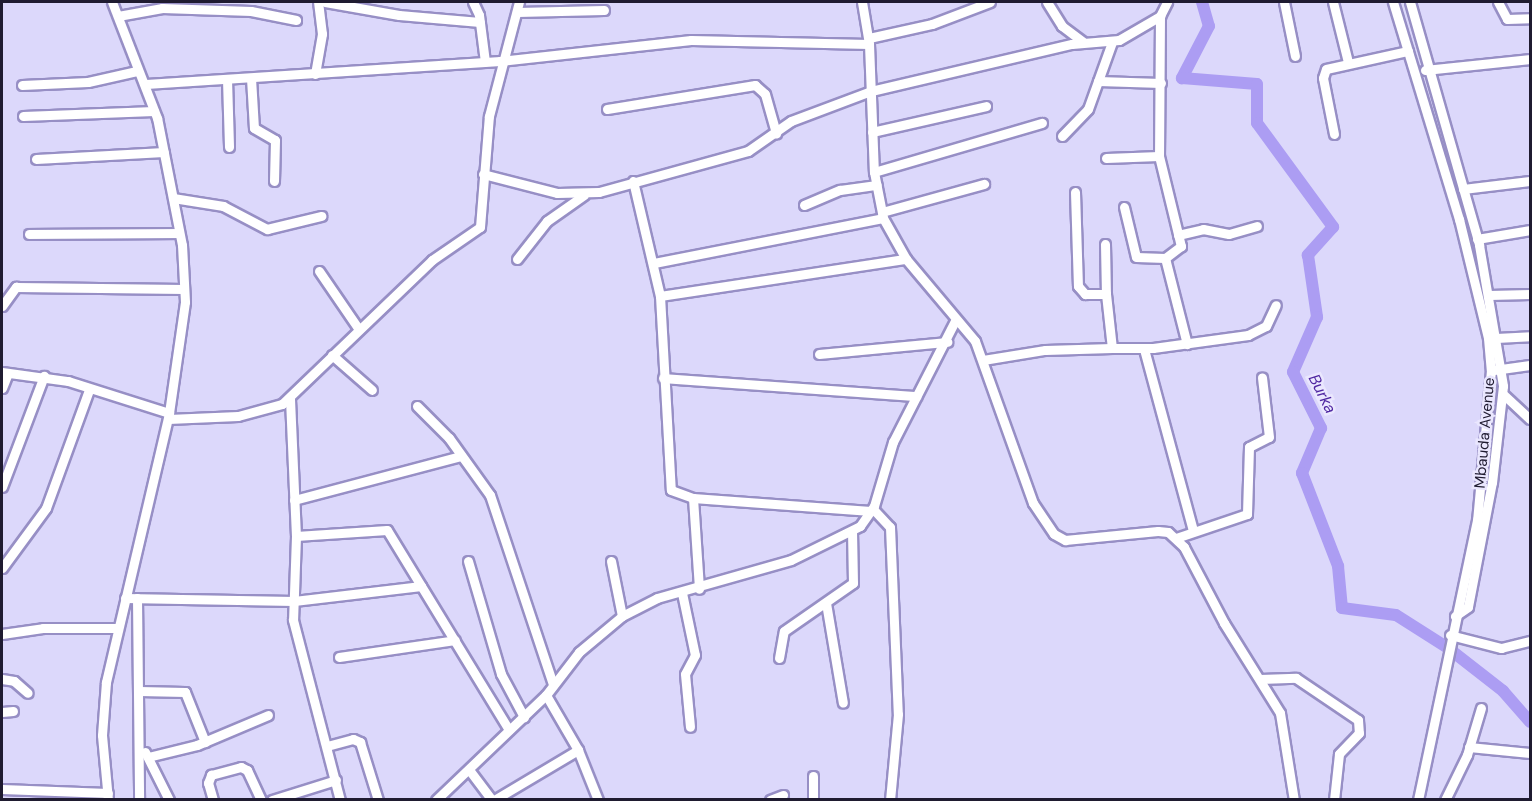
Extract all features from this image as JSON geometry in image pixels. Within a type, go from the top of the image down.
[{"type":"street","points":[[2,789],[108,796],[103,703],[118,628],[169,416],[183,337],[184,289],[179,232],[164,152],[146,84],[137,71],[112,2]]},
{"type":"street","points":[[251,11],[257,2]]},
{"type":"street","points":[[315,74],[322,34],[318,2]]},
{"type":"street","points":[[325,2],[399,15],[480,22]]},
{"type":"street","points":[[472,2],[480,22],[484,62]]},
{"type":"street","points":[[2,388],[5,373],[44,376],[169,416],[238,416],[274,408],[290,399],[358,327],[432,260],[480,227],[483,174],[500,60],[513,36],[519,2]]},
{"type":"street","points":[[862,2],[869,41],[874,172],[883,215],[906,259],[975,341],[1012,453],[1033,503],[1054,534],[1079,540],[1158,531],[1176,538],[1280,713],[1294,800]]},
{"type":"street","points":[[146,84],[484,62],[691,40],[869,41],[932,24],[990,2]]},
{"type":"street","points":[[1047,2],[1062,26],[1083,42]]},
{"type":"street","points":[[483,174],[557,194],[586,194],[739,154],[776,133],[791,121],[871,91],[1083,42],[1112,42],[1138,32],[1160,16],[1167,2]]},
{"type":"street","points":[[1284,2],[1295,56]]},
{"type":"street","points":[[1333,2],[1348,62]]},
{"type":"street","name":"Mbauda Avenue","points":[[1393,2],[1467,251],[1496,369],[1477,520],[1450,635],[1418,800]]},
{"type":"street","points":[[1410,2],[1477,239],[1496,338],[1496,369],[1504,395],[1468,607],[1455,616]]},
{"type":"street","points":[[1498,2],[1507,19],[1530,18]]},
{"type":"street","points":[[118,16],[152,5],[251,11],[296,20]]},
{"type":"street","points":[[517,12],[604,10]]},
{"type":"street","points":[[1124,207],[1136,257],[1165,258],[1180,250],[1159,156],[1160,16]]},
{"type":"street","points":[[1062,136],[1083,117],[1112,42]]},
{"type":"street","points":[[1334,134],[1323,78],[1329,66],[1408,51]]},
{"type":"street","points":[[1415,72],[1530,59]]},
{"type":"street","points":[[22,86],[88,82],[137,71]]},
{"type":"street","points":[[251,78],[254,128],[275,140],[274,181]]},
{"type":"street","points":[[227,79],[229,147]]},
{"type":"street","points":[[1098,81],[1161,83]]},
{"type":"street","points":[[606,109],[755,86],[765,94],[776,133]]},
{"type":"street","points":[[872,132],[986,106]]},
{"type":"street","points":[[23,116],[154,111]]},
{"type":"street","points":[[874,172],[1042,123]]},
{"type":"street","points":[[36,159],[164,152]]},
{"type":"street","points":[[1106,158],[1159,156]]},
{"type":"street","points":[[633,181],[660,296],[670,487],[677,495],[693,498],[872,510],[887,519],[890,528],[898,707],[890,800]]},
{"type":"street","points":[[1463,189],[1530,181]]},
{"type":"street","points":[[654,263],[883,215],[984,184]]},
{"type":"street","points":[[804,205],[840,190],[876,185]]},
{"type":"street","points":[[1075,192],[1078,286],[1085,294],[1106,294]]},
{"type":"street","points":[[517,259],[547,221],[586,194]]},
{"type":"street","points":[[173,198],[223,206],[267,230],[321,216]]},
{"type":"street","points":[[1178,235],[1203,229],[1229,234],[1257,226]]},
{"type":"street","points":[[1477,239],[1530,230]]},
{"type":"street","points":[[29,234],[179,232]]},
{"type":"street","points":[[1105,244],[1106,294],[1112,348]]},
{"type":"street","points":[[1165,258],[1187,344]]},
{"type":"street","points":[[660,296],[906,259]]},
{"type":"street","points":[[319,271],[358,327]]},
{"type":"street","points":[[2,306],[16,287],[184,289]]},
{"type":"street","points":[[1489,295],[1530,294]]},
{"type":"street","points":[[983,360],[1045,350],[1144,349],[1255,333],[1270,320],[1276,305]]},
{"type":"street","points":[[436,800],[470,771],[546,695],[579,652],[622,616],[648,602],[699,589],[790,560],[852,531],[872,510],[893,441],[947,342],[956,319]]},
{"type":"street","points":[[1496,338],[1530,336]]},
{"type":"street","points":[[819,354],[947,342]]},
{"type":"street","points":[[1144,349],[1193,530]]},
{"type":"street","points":[[332,355],[372,390]]},
{"type":"street","points":[[1496,369],[1530,365]]},
{"type":"street","points":[[2,487],[44,376]]},
{"type":"street","points":[[1176,538],[1193,530],[1247,514],[1249,447],[1269,437],[1262,377]]},
{"type":"street","points":[[663,378],[916,396]]},
{"type":"street","points":[[2,568],[46,508],[89,390]]},
{"type":"street","points":[[1504,395],[1530,419]]},
{"type":"street","points":[[290,399],[296,536],[295,627],[340,800]]},
{"type":"street","points":[[417,406],[461,456],[490,495],[553,684]]},
{"type":"street","points":[[294,500],[461,456]]},
{"type":"street","points":[[693,498],[699,589]]},
{"type":"street","points":[[296,536],[387,530],[509,730]]},
{"type":"street","points":[[778,658],[781,634],[853,583],[852,531]]},
{"type":"street","points":[[468,561],[501,674],[524,717]]},
{"type":"street","points":[[611,561],[622,616]]},
{"type":"street","points":[[125,598],[294,601],[421,586]]},
{"type":"street","points":[[682,593],[695,655],[685,674],[690,727]]},
{"type":"street","points":[[136,598],[139,800]]},
{"type":"street","points":[[826,603],[843,703]]},
{"type":"street","points":[[2,634],[43,628],[118,628]]},
{"type":"street","points":[[1450,635],[1501,648],[1530,640]]},
{"type":"street","points":[[339,657],[455,640]]},
{"type":"street","points":[[1260,680],[1296,678],[1358,720],[1359,733],[1339,754],[1334,800]]},
{"type":"street","points":[[2,679],[14,681],[28,693]]},
{"type":"street","points":[[139,691],[185,692],[205,742]]},
{"type":"street","points":[[546,695],[578,750],[598,800]]},
{"type":"street","points":[[1445,800],[1469,747],[1481,708]]},
{"type":"street","points":[[2,712],[13,711]]},
{"type":"street","points":[[148,757],[205,742],[268,715]]},
{"type":"street","points":[[327,746],[353,739],[360,742],[378,800]]},
{"type":"street","points":[[139,742],[169,800]]},
{"type":"street","points":[[1469,747],[1530,753]]},
{"type":"street","points":[[470,771],[493,800],[578,750]]},
{"type":"street","points":[[213,800],[208,783],[211,775],[240,767],[247,770],[261,800]]},
{"type":"street","points":[[813,776],[813,800]]},
{"type":"street","points":[[272,800],[336,780]]},
{"type":"street","points":[[770,800],[783,795]]},
{"type":"waterway","name":"Burka","points":[[1202,2],[1209,26],[1182,78],[1257,84],[1257,123],[1333,227],[1308,255],[1317,317],[1293,372],[1321,428],[1302,473],[1338,566],[1342,608],[1396,615],[1448,648],[1503,691],[1530,722]]}]
